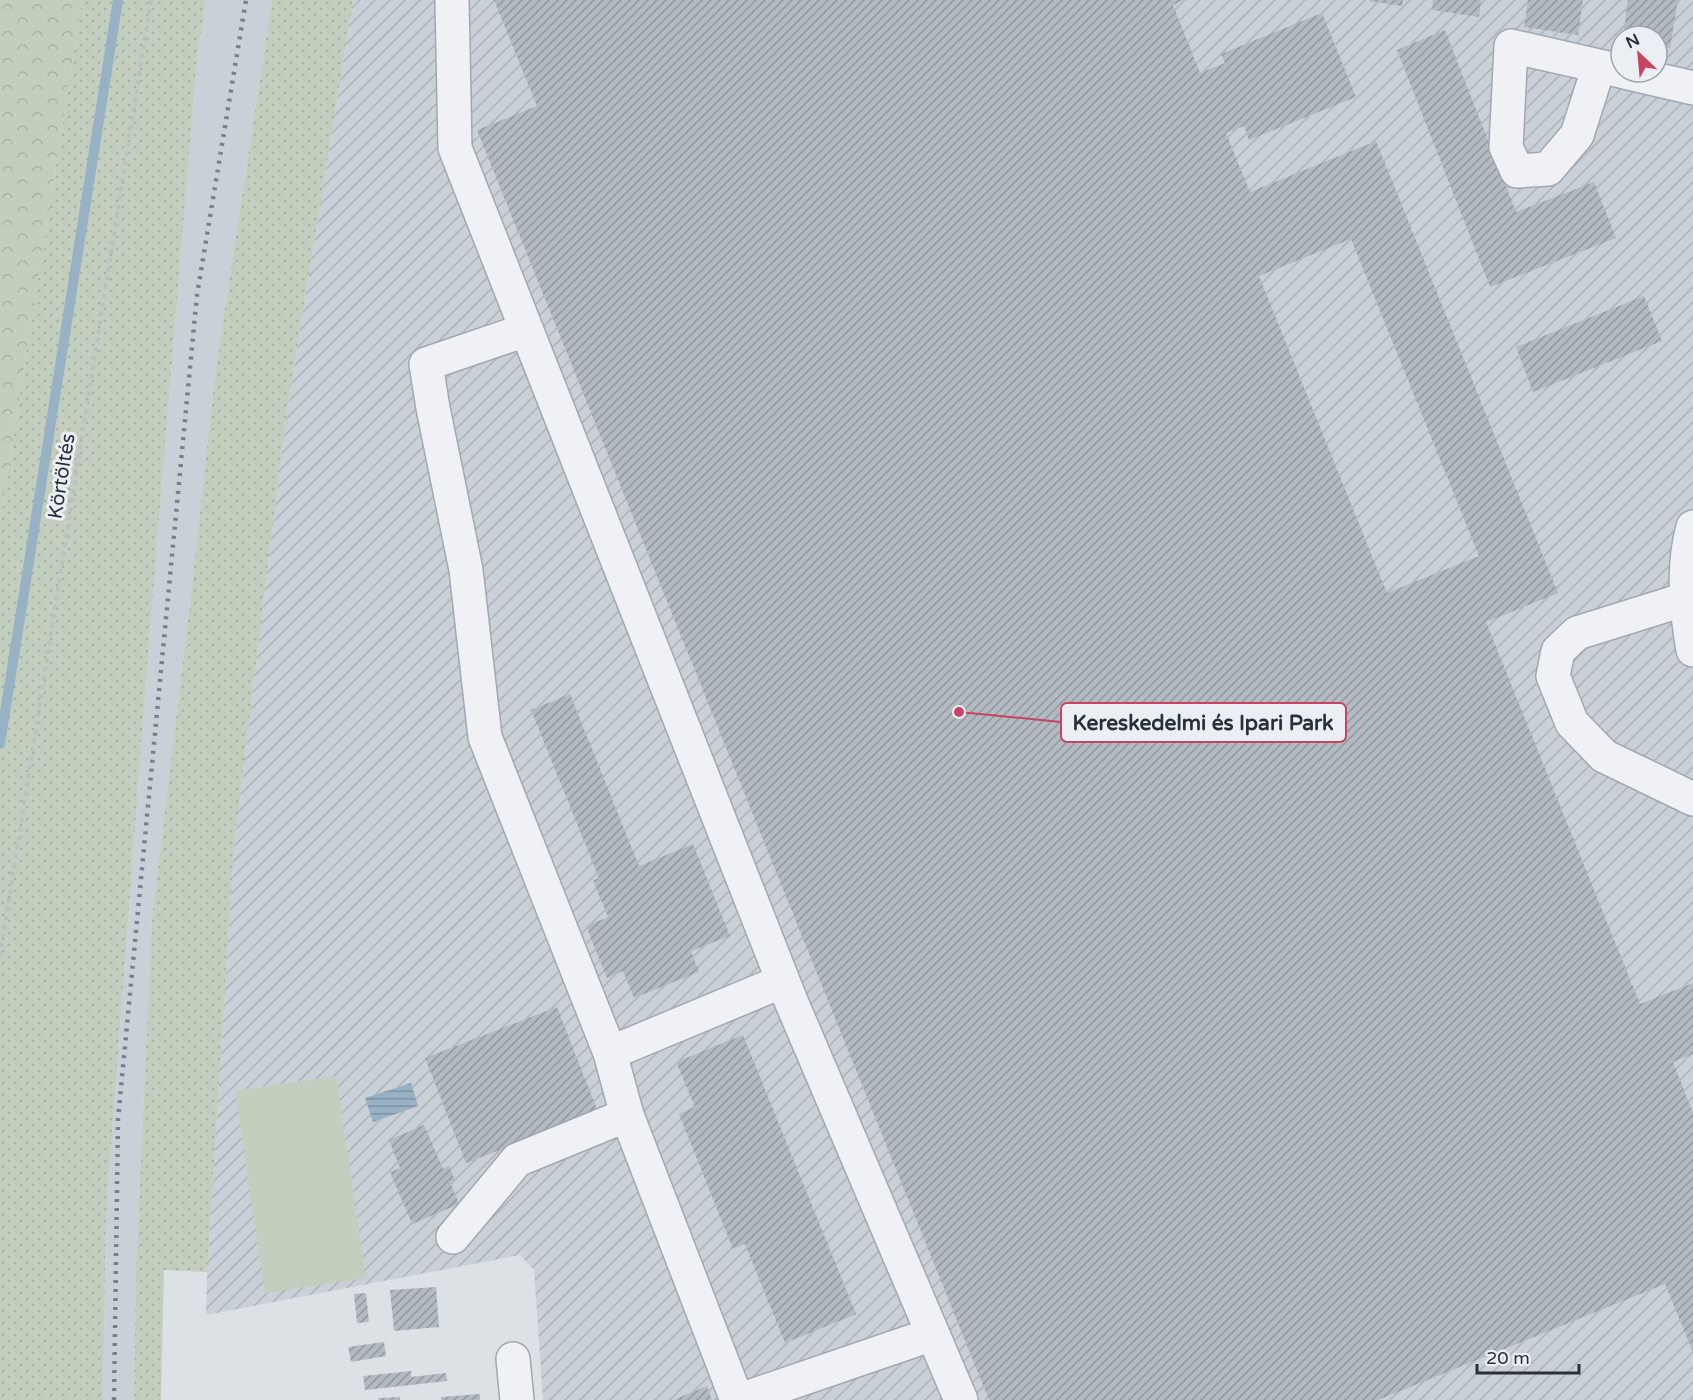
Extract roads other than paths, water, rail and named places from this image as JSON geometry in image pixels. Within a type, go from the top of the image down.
[{"type":"street","points":[[452,0],[455,148],[783,981],[961,1400]]},
{"type":"street","points":[[1669,82],[1693,88]]},
{"type":"street","points":[[526,330],[426,364],[466,570],[485,737],[610,1053],[627,1115],[738,1400],[933,1334]]},
{"type":"street","points":[[1693,527],[1688,546],[1686,599],[1693,650]]},
{"type":"street","points":[[1686,599],[1577,633],[1558,651],[1553,676],[1572,723],[1604,756],[1693,799]]},
{"type":"street","points":[[610,1053],[783,981]]},
{"type":"street","points":[[453,1236],[517,1160],[627,1115]]},
{"type":"street","points":[[513,1359],[517,1400]]},
{"type":"water","points":[[411,1083],[418,1106],[373,1122],[365,1098]]},
{"type":"waterway","points":[[0,744],[118,0]]},
{"type":"railway","points":[[114,1400],[118,1119],[197,295],[246,0]]},
{"type":"place","name":"Kereskedelmi és Ipari Park","points":[[959,712]]}]
